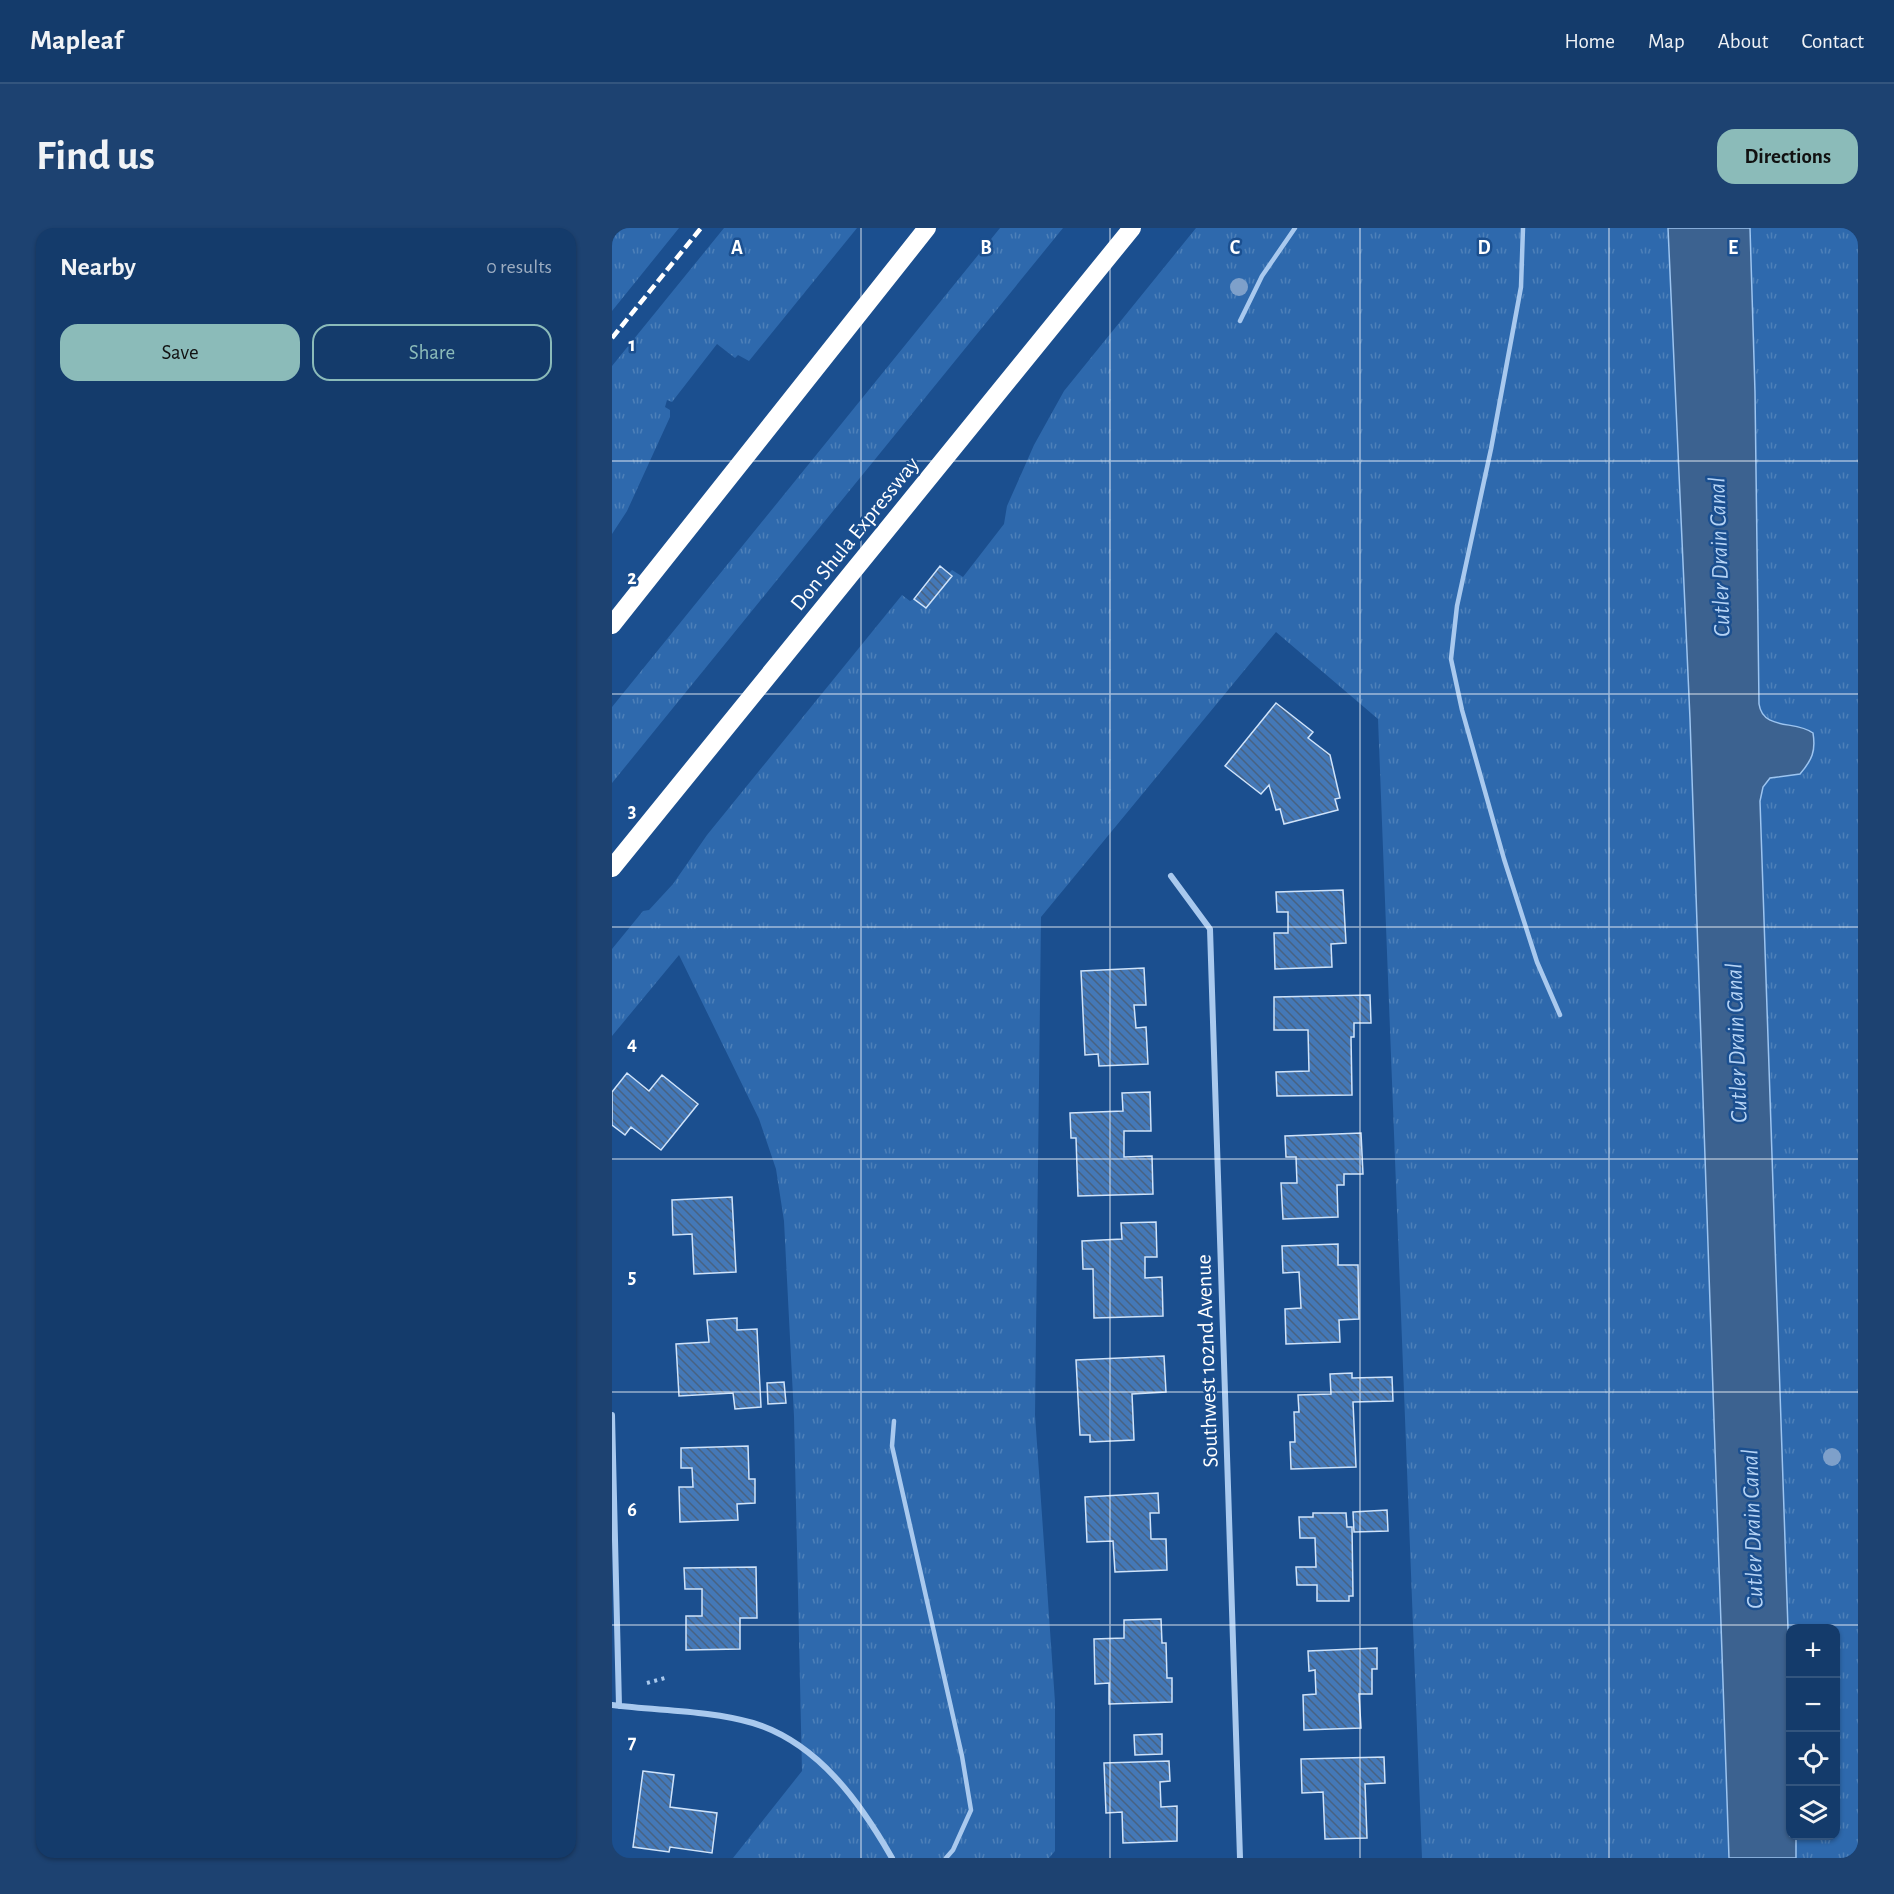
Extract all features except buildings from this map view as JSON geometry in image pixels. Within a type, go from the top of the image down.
[{"type":"highway","points":[[612,625],[927,228]]},
{"type":"highway","name":"Don Shula Expressway","points":[[612,868],[1132,228]]},
{"type":"street","name":"Southwest 102nd Avenue","points":[[1172,876],[1210,929],[1240,1858]]},
{"type":"street","points":[[612,1415],[616,1706],[736,1719],[782,1735],[828,1768],[892,1858]]},
{"type":"lane","points":[[1240,321],[1262,276],[1295,228]]},
{"type":"lane","points":[[1523,228],[1520,297],[1491,449],[1457,606],[1451,659],[1462,711],[1501,849],[1537,962],[1560,1015]]},
{"type":"lane","points":[[894,1421],[892,1446],[962,1756],[971,1810],[953,1850],[946,1858]]},
{"type":"path","points":[[647,1683],[665,1678]]},
{"type":"green space","points":[[612,228],[679,228],[612,311]]},
{"type":"green space","points":[[724,228],[857,228],[749,361],[738,355],[735,358],[717,344],[672,402],[667,400],[665,407],[670,410],[670,417],[627,511],[612,534],[612,366]]},
{"type":"green space","points":[[1000,228],[1063,228],[612,783],[612,707]]},
{"type":"green space","points":[[1196,228],[1858,228],[1858,1858],[1422,1858],[1378,719],[1276,632],[1041,917],[1035,1415],[1055,1702],[1055,1851],[1049,1858],[733,1858],[802,1771],[794,1416],[784,1221],[776,1169],[759,1119],[679,955],[612,1036],[612,949],[643,911],[649,910],[673,884],[707,835],[902,595],[910,601],[914,599],[926,608],[952,576],[949,573],[952,570],[963,577],[1004,524],[1007,506],[1034,445],[1064,391]]},
{"type":"water","name":"Cutler Drain Canal","points":[[1668,228],[1750,228],[1755,392],[1759,704],[1762,712],[1773,722],[1806,729],[1813,733],[1814,739],[1812,755],[1800,774],[1770,778],[1763,787],[1760,801],[1788,1624],[1786,1624],[1786,1840],[1796,1840],[1796,1858],[1729,1858],[1690,719]]},
{"type":"railway","points":[[612,338],[701,228]]}]
